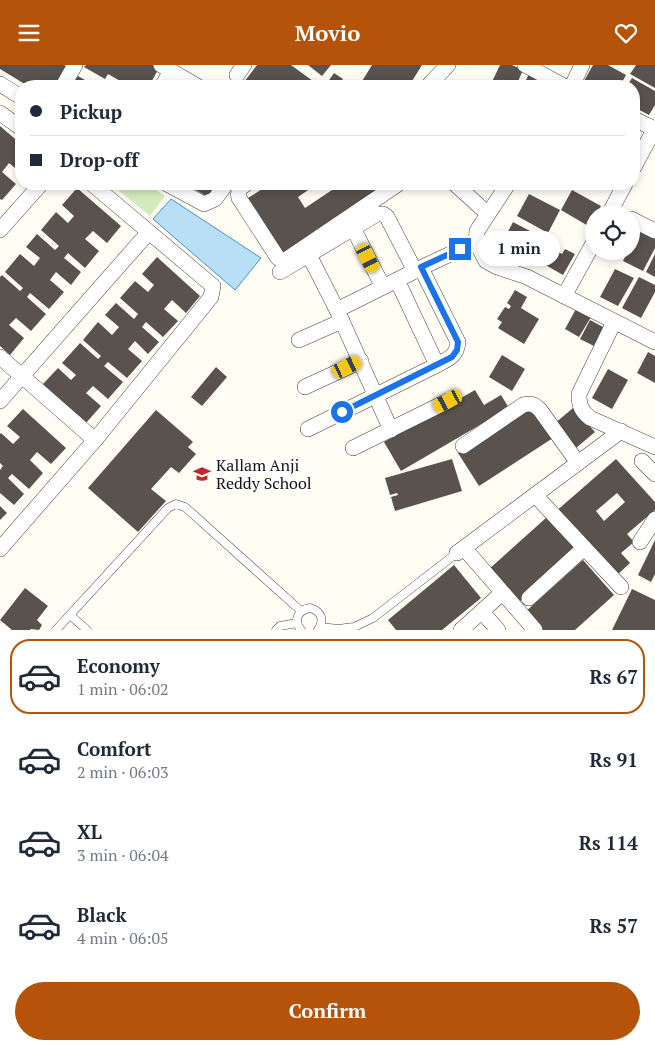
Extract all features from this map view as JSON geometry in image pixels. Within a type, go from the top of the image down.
[{"type":"street","points":[[66,80],[75,65]]},
{"type":"street","points":[[434,80],[448,65]]},
{"type":"street","points":[[525,65],[553,80]]},
{"type":"street","points":[[575,80],[582,65]]},
{"type":"street","points":[[166,68],[187,80]]},
{"type":"street","points":[[0,85],[15,94]]},
{"type":"street","points":[[0,113],[15,124]]},
{"type":"street","points":[[640,122],[655,129],[640,156]]},
{"type":"street","points":[[0,230],[36,190]]},
{"type":"street","points":[[0,549],[95,440],[211,297],[213,286],[99,190]]},
{"type":"street","points":[[178,190],[204,204],[215,199],[222,190]]},
{"type":"street","points":[[238,190],[238,198],[278,258],[282,260],[389,190]]},
{"type":"street","points":[[462,190],[488,214]]},
{"type":"street","points":[[504,190],[477,231],[476,242],[486,261],[497,267],[527,277],[655,342]]},
{"type":"street","points":[[616,205],[622,190]]},
{"type":"street","points":[[280,272],[353,228],[377,215],[383,214],[387,217],[418,269],[458,342],[457,350],[452,357],[308,429]]},
{"type":"street","points":[[640,224],[655,231]]},
{"type":"street","points":[[353,228],[383,287]]},
{"type":"street","points":[[0,401],[148,233]]},
{"type":"street","points":[[298,340],[383,287],[476,242]]},
{"type":"street","points":[[309,255],[340,315],[391,429]]},
{"type":"street","points":[[564,296],[585,258]]},
{"type":"street","points":[[397,280],[437,365]]},
{"type":"street","points":[[614,322],[579,394],[579,404],[590,418],[655,447]]},
{"type":"street","points":[[0,357],[95,440]]},
{"type":"street","points":[[305,387],[361,361]]},
{"type":"street","points":[[353,448],[448,401]]},
{"type":"street","points":[[463,446],[523,405],[529,403],[534,404],[540,410],[578,463]]},
{"type":"street","points":[[535,630],[502,593],[460,551],[621,431]]},
{"type":"street","points":[[535,495],[620,587]]},
{"type":"street","points":[[640,542],[655,519]]},
{"type":"street","points":[[529,598],[584,548]]},
{"type":"street","points":[[461,630],[502,593]]},
{"type":"street","points":[[482,612],[498,630]]},
{"type":"lane","points":[[56,630],[168,508],[176,504],[185,507],[302,611]]},
{"type":"lane","points":[[276,630],[280,626],[299,627],[297,617],[302,611],[310,608],[318,611],[322,619],[319,629],[354,627],[373,618],[460,551]]},
{"type":"lane","points":[[70,615],[87,630]]},
{"type":"green space","points":[[118,190],[156,190],[165,196],[150,216]]},
{"type":"water","points":[[171,199],[261,258],[235,290],[153,219]]},
{"type":"building","points":[[0,65],[64,65],[67,67],[59,80],[18,80],[0,69]]},
{"type":"building","points":[[86,65],[154,65],[159,68],[152,80],[118,80],[108,74],[105,79],[84,67]]},
{"type":"building","points":[[257,65],[291,65],[312,80],[246,80]]},
{"type":"building","points":[[308,65],[331,65],[322,76]]},
{"type":"building","points":[[372,65],[422,65],[413,80],[363,80]]},
{"type":"building","points":[[500,65],[512,65],[523,70],[519,80],[493,80]]},
{"type":"building","points":[[593,65],[608,65],[626,75],[623,80],[585,80]]},
{"type":"building","points":[[636,65],[655,65],[655,88],[630,74]]},
{"type":"building","points":[[530,72],[545,80],[526,80]]},
{"type":"building","points":[[334,73],[343,79],[342,80],[329,80]]},
{"type":"building","points":[[78,76],[85,80],[75,80]]},
{"type":"building","points":[[640,83],[655,91],[655,105],[649,115],[640,110]]},
{"type":"building","points":[[0,126],[15,139],[15,168],[9,163],[2,172],[15,185],[2,200],[0,199]]},
{"type":"building","points":[[75,190],[79,190],[121,226],[107,243],[93,231],[85,239],[99,251],[85,268],[68,253],[64,258],[81,272],[71,285],[56,272],[50,280],[64,292],[49,309],[30,293],[27,297],[46,314],[31,331],[16,318],[9,325],[24,338],[10,355],[0,346],[0,277],[2,275],[20,291],[23,288],[5,272],[20,254],[34,266],[40,258],[26,247],[37,234],[55,250],[59,246],[41,230],[56,212],[68,223],[74,216],[62,205]]},
{"type":"building","points":[[196,190],[215,190],[210,198]]},
{"type":"building","points":[[261,190],[308,190],[298,197],[305,208],[332,190],[386,190],[282,259],[258,218],[260,216],[248,198]]},
{"type":"building","points":[[572,190],[599,205],[585,205],[585,224],[561,210]]},
{"type":"building","points":[[529,194],[560,210],[548,233],[517,216]]},
{"type":"building","points":[[513,222],[543,238],[531,261],[501,245]]},
{"type":"building","points":[[640,231],[655,239],[655,248],[643,271],[623,261],[640,260]]},
{"type":"building","points":[[543,244],[562,254],[565,249],[575,254],[563,275],[535,259]]},
{"type":"building","points":[[655,254],[655,277],[646,272]]},
{"type":"building","points":[[157,257],[200,296],[186,313],[172,300],[164,309],[178,321],[163,337],[146,322],[142,327],[159,342],[148,354],[135,341],[128,349],[142,361],[127,378],[108,362],[104,366],[123,382],[108,399],[93,386],[86,393],[101,406],[86,423],[43,384],[58,368],[71,380],[76,375],[62,363],[80,343],[98,359],[101,356],[83,340],[98,322],[112,335],[119,327],[105,315],[116,303],[134,319],[138,314],[120,298],[135,281],[148,292],[154,285],[142,274]]},
{"type":"building","points":[[615,269],[634,278],[618,306],[600,297]]},
{"type":"building","points":[[639,277],[655,285],[655,292],[641,318],[622,308]]},
{"type":"building","points":[[515,290],[527,297],[521,308],[539,319],[524,344],[498,328],[502,322],[497,319],[505,307],[509,309],[511,306],[507,303]]},
{"type":"building","points":[[576,309],[591,317],[579,337],[565,329]]},
{"type":"building","points":[[590,320],[605,328],[594,346],[580,339]]},
{"type":"building","points":[[648,352],[655,356],[655,383],[637,373]]},
{"type":"building","points":[[502,355],[525,369],[512,391],[489,377]]},
{"type":"building","points":[[216,367],[227,377],[202,406],[191,397]]},
{"type":"building","points":[[608,369],[628,380],[612,409],[592,398]]},
{"type":"building","points":[[475,390],[484,405],[501,395],[509,408],[401,471],[384,442]]},
{"type":"building","points":[[532,405],[553,438],[479,486],[458,453]]},
{"type":"building","points":[[573,408],[595,432],[576,448],[554,424]]},
{"type":"building","points":[[23,409],[66,448],[51,464],[37,452],[30,460],[43,473],[29,489],[12,474],[8,478],[24,494],[14,505],[0,493],[0,470],[3,466],[0,463],[0,434],[13,444],[20,437],[7,426]]},
{"type":"building","points":[[156,410],[193,442],[188,447],[196,454],[179,473],[171,467],[151,489],[166,501],[138,532],[88,488]]},
{"type":"building","points":[[452,459],[462,491],[395,511],[391,497],[398,495],[397,493],[390,495],[385,478]]},
{"type":"building","points":[[616,459],[655,502],[655,510],[627,534],[634,542],[621,553],[630,563],[615,577],[554,513]],"holes":[[[617,493],[625,502],[604,521],[596,511]]]},
{"type":"building","points":[[0,506],[7,513],[0,520]]},
{"type":"building","points":[[547,517],[578,550],[518,603],[488,570]]},
{"type":"building","points":[[655,540],[655,574],[651,582],[638,575]]},
{"type":"building","points":[[583,560],[614,595],[575,630],[539,630],[524,613]]},
{"type":"building","points":[[454,565],[481,598],[442,630],[396,630],[388,620]]},
{"type":"building","points":[[25,588],[48,606],[37,620],[42,625],[39,630],[12,630],[0,620]]},
{"type":"building","points":[[632,589],[655,600],[655,630],[612,630]]},
{"type":"place","name":"Kallam Anji Reddy School","points":[[202,474]]},
{"type":"route","points":[[342,412],[452,357],[457,350],[458,342],[421,267],[460,249]]}]
